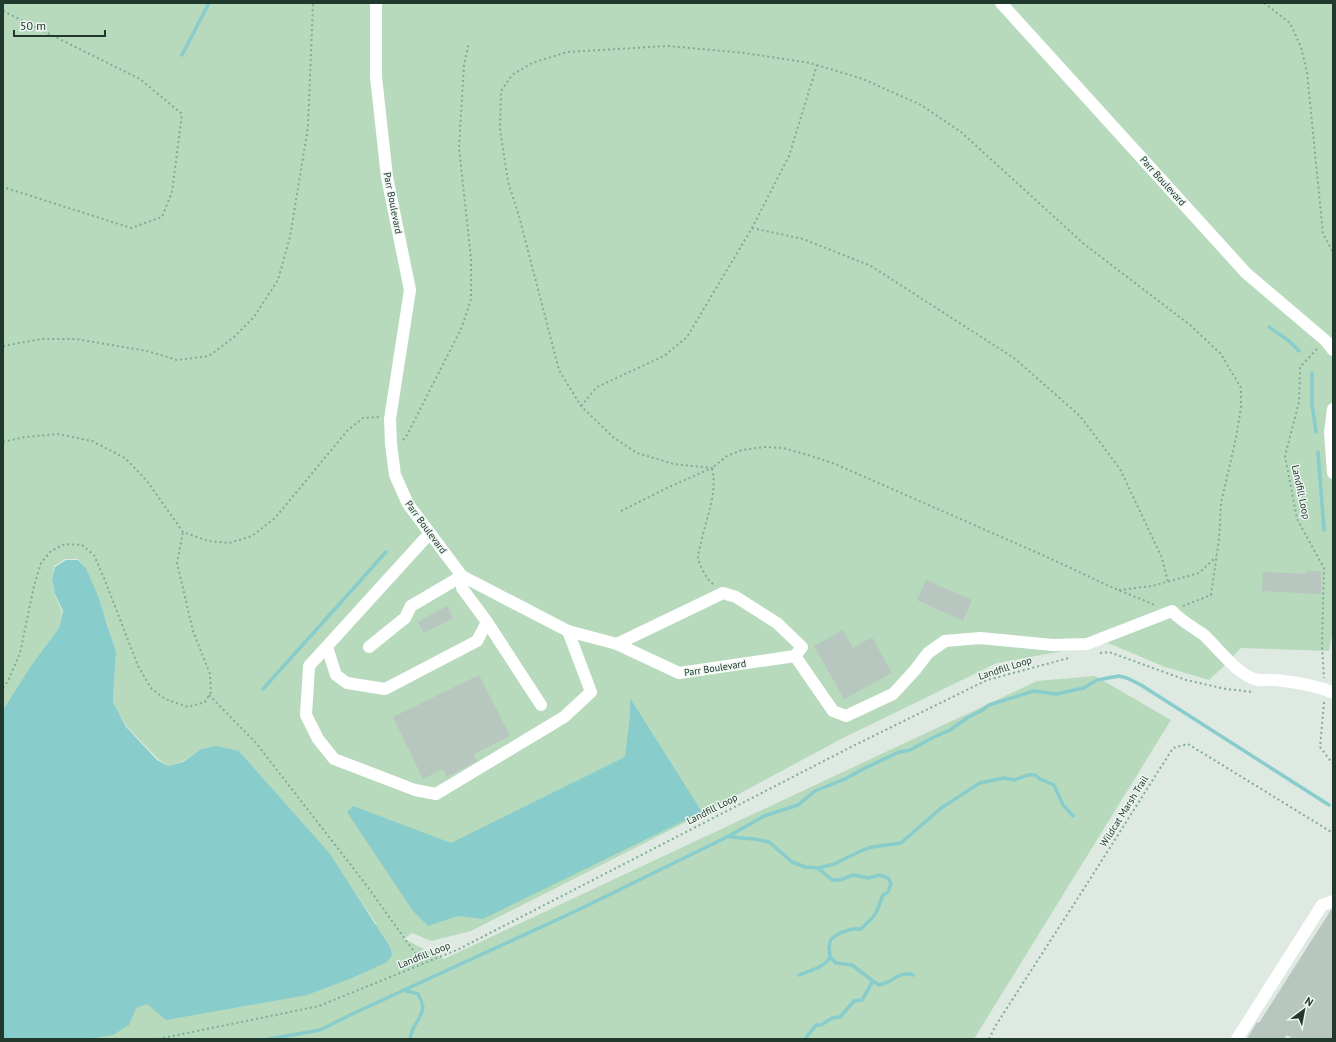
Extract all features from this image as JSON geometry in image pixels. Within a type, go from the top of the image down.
[{"type":"lane","name":"Parr Boulevard","points":[[376,3],[376,77],[388,177],[410,290],[390,418],[395,475],[408,504],[462,576],[568,630],[617,644],[678,674],[795,656]]},
{"type":"lane","name":"Parr Boulevard","points":[[1001,3],[1246,274],[1330,345]]},
{"type":"lane","points":[[1333,410],[1330,433],[1333,473]]},
{"type":"lane","points":[[430,534],[309,666],[306,715],[318,739],[334,759],[415,790],[436,794],[564,717],[591,692],[568,630]]},
{"type":"lane","points":[[462,576],[462,588],[487,622],[541,705]]},
{"type":"lane","points":[[369,647],[405,618],[411,606],[462,576]]},
{"type":"lane","points":[[617,644],[723,593],[736,597],[777,623],[802,647],[795,656],[833,711],[846,716],[893,694],[928,653],[945,641],[980,638],[1054,645],[1087,644],[1172,611],[1179,618],[1204,635],[1227,660],[1246,674],[1258,680],[1273,680],[1329,690]]},
{"type":"lane","points":[[327,647],[336,675],[347,683],[385,689],[477,641],[487,622]]},
{"type":"lane","points":[[1237,1039],[1322,905],[1333,901]]},
{"type":"path","points":[[3,346],[42,339],[76,339],[140,350],[177,360],[209,356],[234,338],[254,317],[278,280],[290,237],[308,127],[313,3]]},
{"type":"path","points":[[1264,3],[1290,23],[1301,47],[1307,72],[1323,234],[1333,252]]},
{"type":"path","points":[[3,11],[140,80],[182,114],[172,192],[162,217],[131,228],[3,187]]},
{"type":"path","points":[[392,454],[406,437],[462,327],[471,299],[471,259],[459,147],[464,64],[469,43]]},
{"type":"path","points":[[621,511],[712,468],[727,456],[742,450],[764,447],[783,448],[835,464],[1047,557],[1118,590],[1172,611],[1211,594],[1217,556],[1221,503],[1236,438],[1241,407],[1241,388],[1221,354],[1190,325],[1084,244],[961,132],[921,105],[863,79],[817,66],[745,53],[668,46],[567,52],[532,63],[512,75],[501,91],[500,129],[508,182],[519,216],[559,370],[581,406],[613,437],[637,453],[674,464],[712,468]]},
{"type":"path","points":[[581,406],[597,387],[664,356],[687,337],[752,228],[789,156],[817,66]]},
{"type":"path","points":[[752,228],[804,239],[871,266],[1014,358],[1080,416],[1120,468],[1162,558],[1168,582]]},
{"type":"path","name":"Landfill Loop","points":[[1329,690],[1322,645],[1324,568],[1297,519],[1286,456],[1299,402],[1300,367],[1330,345]]},
{"type":"path","points":[[3,442],[26,437],[58,434],[92,441],[125,458],[147,481],[183,532],[208,541],[229,543],[252,536],[275,518],[347,431],[363,418],[378,416],[390,418]]},
{"type":"path","points":[[712,468],[714,476],[712,502],[704,529],[698,558],[707,580],[723,593]]},
{"type":"path","points":[[3,688],[8,681],[20,653],[34,586],[41,563],[51,551],[65,544],[82,545],[94,555],[138,666],[150,688],[165,699],[188,708],[205,702],[211,692],[210,674],[193,631],[178,563],[183,532]]},
{"type":"path","points":[[1118,590],[1152,586],[1199,573],[1217,556]]},
{"type":"path","points":[[1094,653],[1109,652],[1186,680],[1226,689],[1261,693],[1273,680]]},
{"type":"path","name":"Landfill Loop","points":[[158,1039],[319,1006],[459,949],[851,747],[987,680],[1072,657]]},
{"type":"path","points":[[1329,690],[1320,748],[1333,764]]},
{"type":"path","points":[[209,695],[256,743],[364,882],[423,964]]},
{"type":"path","name":"Wildcat Marsh Trail","points":[[990,1039],[996,1025],[1173,748],[1188,744],[1333,833]]},
{"type":"green space","points":[[3,3],[1333,3],[1333,631],[1329,651],[1241,648],[1209,680],[1165,667],[1108,643],[997,663],[843,738],[694,818],[471,931],[431,941],[412,933],[404,939],[444,959],[1037,681],[1095,676],[1171,720],[974,1039],[3,1039],[364,919],[377,925],[329,854],[240,752],[218,747],[201,749],[183,761],[168,766],[158,759],[127,727],[113,704],[116,653],[107,622],[86,568],[78,559],[65,559],[54,566],[52,580],[55,595],[62,612],[59,628],[31,667],[3,713]]},
{"type":"water","points":[[66,560],[78,560],[86,568],[98,596],[116,652],[113,702],[126,727],[157,760],[168,766],[183,762],[201,749],[217,746],[239,751],[330,854],[390,947],[392,955],[387,962],[352,978],[307,995],[166,1020],[147,1004],[136,1008],[129,1025],[113,1035],[88,1039],[3,1039],[3,710],[31,666],[59,628],[63,611],[55,594],[52,579],[55,567]]},
{"type":"water","points":[[630,698],[702,812],[483,919],[458,916],[428,926],[413,911],[347,812],[353,806],[451,843],[625,757],[630,716]]},
{"type":"building","points":[[1307,571],[1321,571],[1321,594],[1262,591],[1263,572],[1307,574]]},
{"type":"building","points":[[926,580],[972,600],[963,621],[917,600]]},
{"type":"building","points":[[447,606],[453,618],[424,633],[418,622]]},
{"type":"building","points":[[843,630],[853,648],[872,637],[892,673],[844,699],[814,646]]},
{"type":"building","points":[[479,675],[510,736],[474,754],[477,761],[447,777],[443,769],[423,779],[393,717]]},
{"type":"building","points":[[1333,909],[1333,1039],[1293,1039],[1287,1035],[1284,1039],[1247,1039],[1257,1022],[1259,1023]]},
{"type":"waterway","points":[[182,55],[209,3]]},
{"type":"waterway","points":[[1269,327],[1289,341],[1299,351]]},
{"type":"waterway","points":[[1312,373],[1312,404],[1316,432]]},
{"type":"waterway","points":[[1318,452],[1324,530]]},
{"type":"waterway","points":[[263,689],[386,552]]},
{"type":"waterway","points":[[269,1039],[320,1030],[576,911],[729,836],[764,816],[798,805],[815,791],[845,779],[899,752],[910,750],[950,730],[989,705],[1034,691],[1056,694],[1084,688],[1097,680],[1119,676],[1127,678],[1141,685],[1329,805]]},
{"type":"waterway","points":[[730,837],[769,842],[792,862],[805,867],[818,868],[834,864],[872,847],[901,843],[941,808],[980,783],[1004,778],[1014,780],[1028,775],[1035,775],[1040,779],[1054,785],[1063,805],[1073,816]]},
{"type":"waterway","points":[[805,1039],[816,1025],[821,1025],[832,1018],[840,1017],[854,1001],[862,1000],[873,981],[852,965],[836,963],[830,957],[829,947],[831,939],[840,933],[852,929],[861,929],[871,919],[876,913],[883,895],[888,892],[891,884],[888,878],[880,875],[869,878],[853,875],[840,880],[832,880],[818,868]]},
{"type":"waterway","points":[[799,975],[824,964],[830,957]]},
{"type":"waterway","points":[[873,981],[879,985],[884,984],[900,975],[913,975]]},
{"type":"waterway","points":[[403,990],[418,994],[423,1008],[410,1039]]}]
